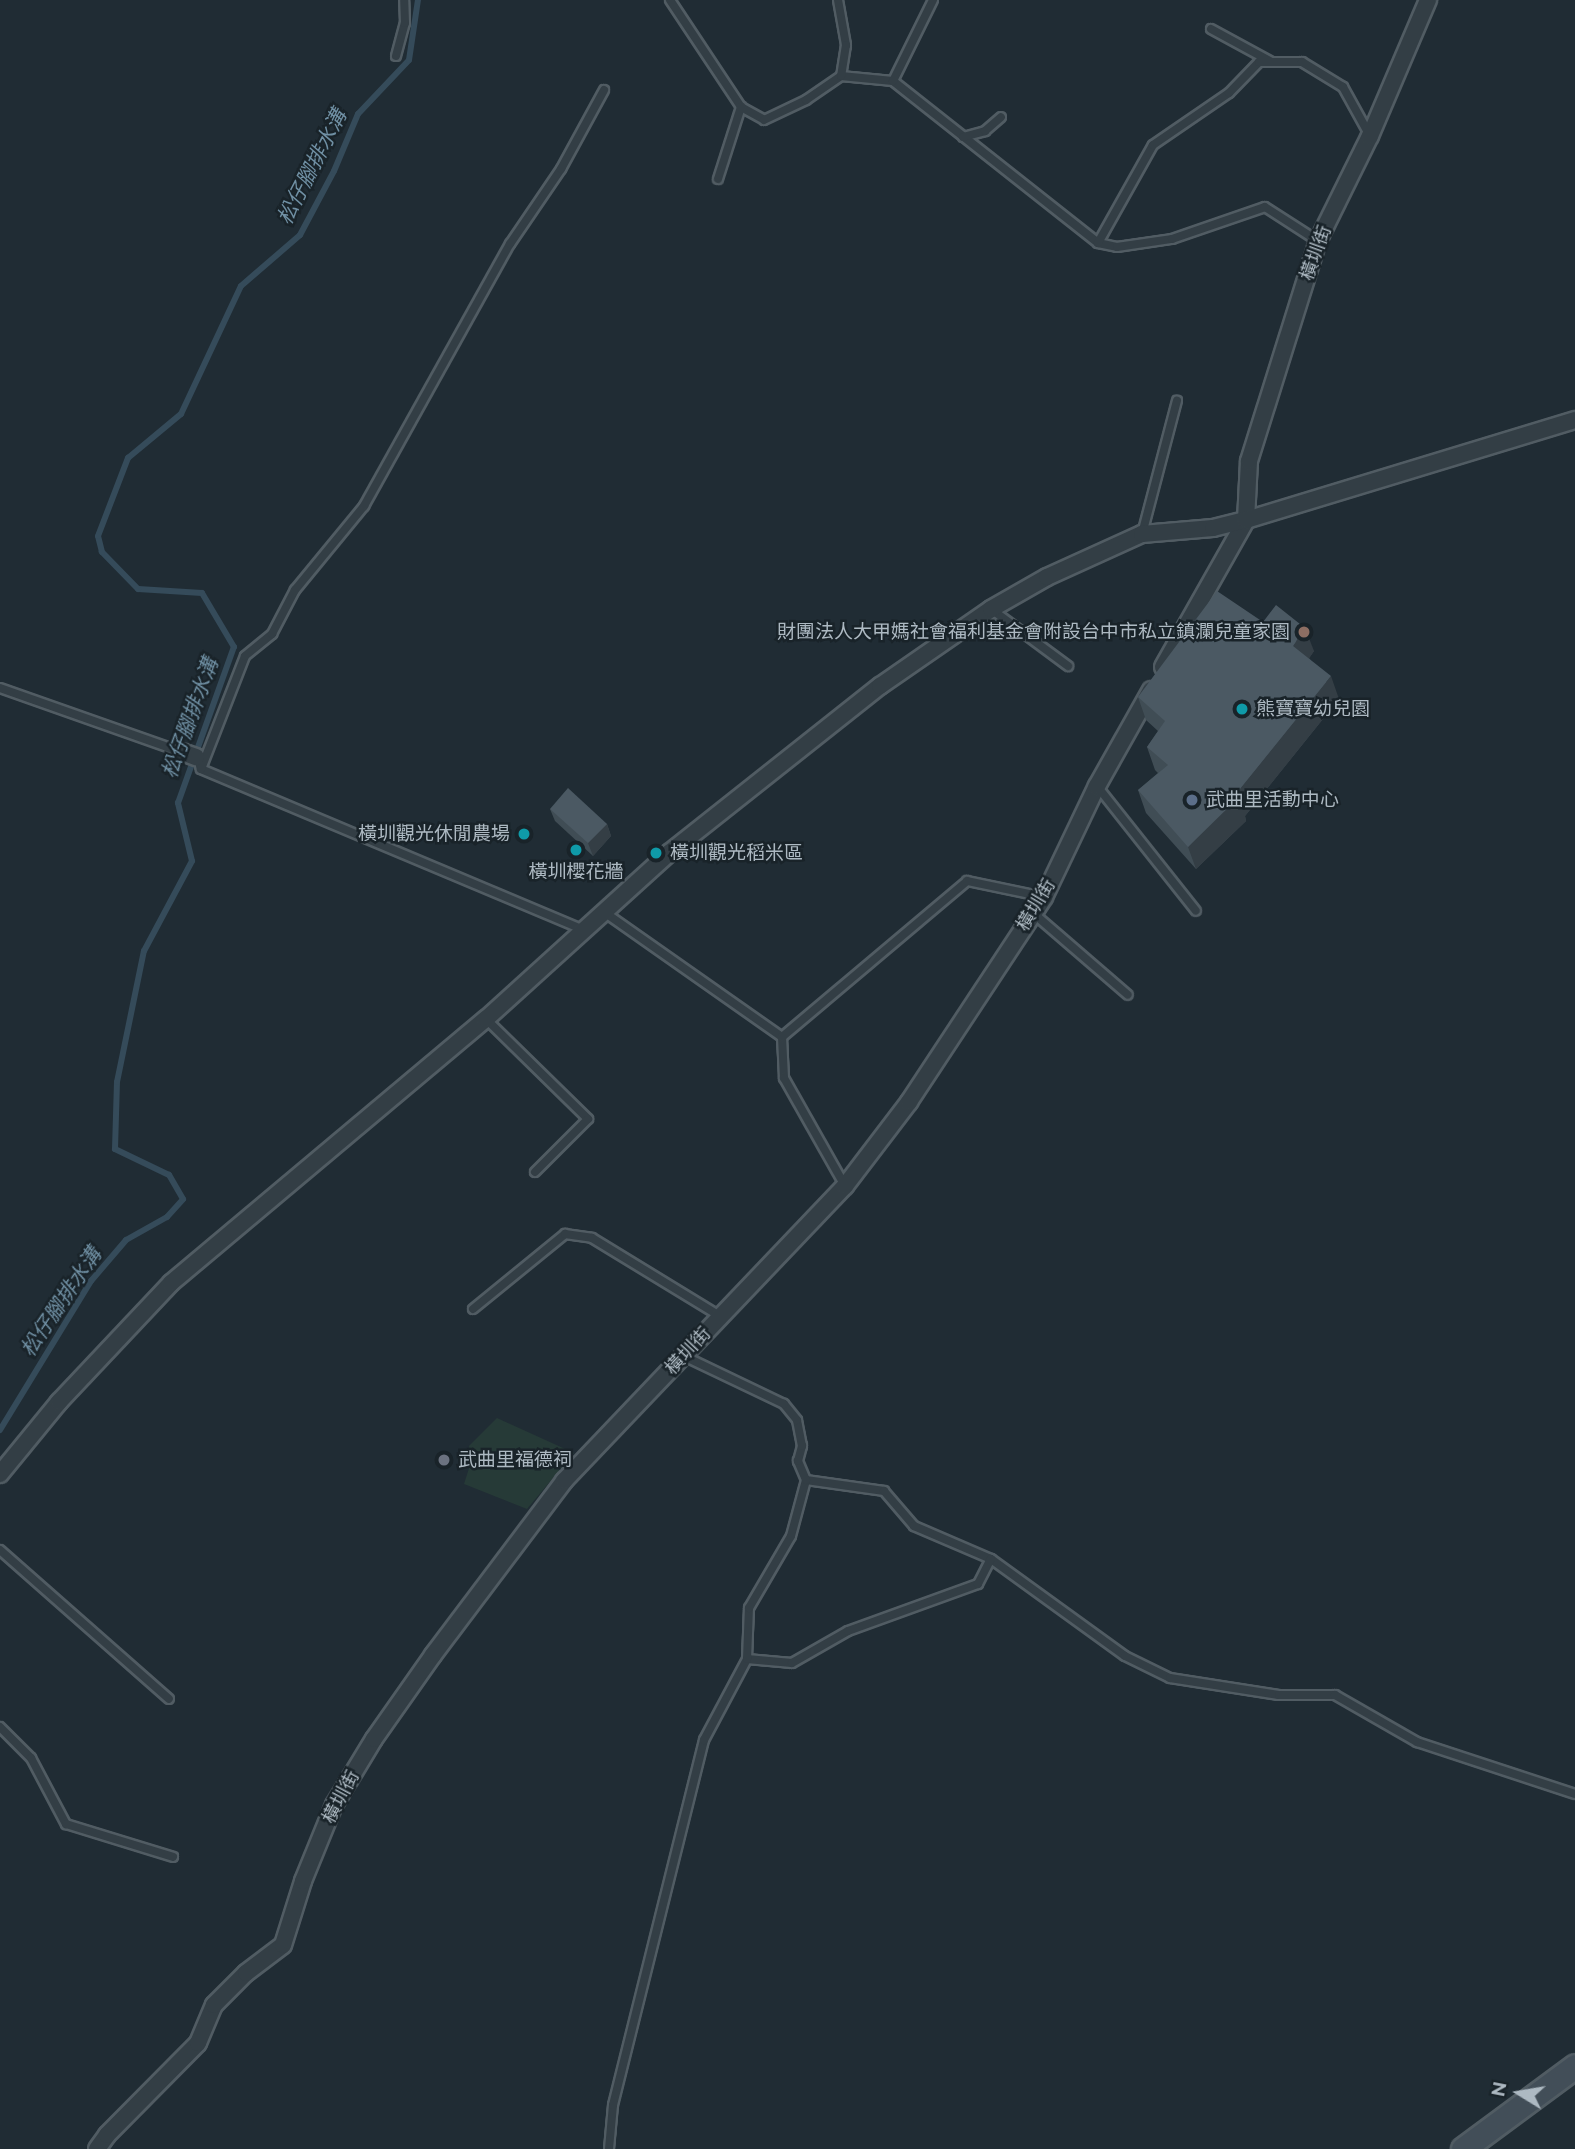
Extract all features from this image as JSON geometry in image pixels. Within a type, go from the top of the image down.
[{"type":"main road","points":[[1462,2149],[1575,2066]]},
{"type":"street","name":"橫圳街","points":[[97,2149],[107,2135],[198,2043],[214,2005],[246,1973],[283,1945],[303,1881],[334,1805],[374,1739],[433,1655],[564,1481],[845,1186],[909,1102],[1044,898],[1097,786],[1246,520],[1250,461],[1318,240],[1370,136],[1428,0]]},
{"type":"street","points":[[0,1474],[59,1402],[171,1283],[486,1019],[669,853],[880,686],[991,609],[1047,577],[1142,534],[1213,528],[1246,520],[1575,420]]},
{"type":"lane","points":[[396,56],[405,23],[404,0]]},
{"type":"lane","points":[[670,0],[741,107],[764,120],[806,100],[841,76],[893,81],[1098,243],[1117,247],[1172,239],[1265,207],[1318,240]]},
{"type":"lane","points":[[838,0],[846,45],[841,76]]},
{"type":"lane","points":[[893,81],[933,0]]},
{"type":"lane","points":[[1211,29],[1272,62]]},
{"type":"lane","points":[[1098,243],[1153,145],[1229,93],[1259,62],[1302,62],[1343,87],[1370,136]]},
{"type":"lane","points":[[193,760],[245,656],[272,634],[295,590],[364,506],[510,244],[561,169],[604,90]]},
{"type":"lane","points":[[718,179],[741,107]]},
{"type":"lane","points":[[963,137],[985,131],[1001,117]]},
{"type":"lane","points":[[1142,534],[1177,401]]},
{"type":"lane","points":[[991,609],[1068,666]]},
{"type":"lane","points":[[0,688],[193,760],[584,930]]},
{"type":"lane","points":[[1097,786],[1196,911]]},
{"type":"lane","points":[[782,1037],[967,881],[1044,898]]},
{"type":"lane","points":[[604,912],[782,1037]]},
{"type":"lane","points":[[1034,913],[1128,995]]},
{"type":"lane","points":[[486,1019],[588,1119],[535,1172]]},
{"type":"lane","points":[[782,1037],[783,1078],[845,1186]]},
{"type":"lane","points":[[473,1309],[565,1234],[592,1238],[720,1316]]},
{"type":"lane","points":[[609,2149],[613,2105],[704,1740],[747,1659],[749,1608],[791,1536],[806,1480],[797,1461],[802,1446],[797,1420],[784,1404],[684,1356]]},
{"type":"lane","points":[[806,1480],[884,1490],[914,1526],[991,1559],[1125,1656],[1170,1678],[1279,1695],[1335,1695],[1416,1742],[1575,1794]]},
{"type":"lane","points":[[0,1550],[169,1699]]},
{"type":"lane","points":[[747,1659],[792,1663],[848,1631],[978,1584],[991,1559]]},
{"type":"lane","points":[[0,1727],[31,1758],[66,1824],[173,1857]]},
{"type":"green space","points":[[497,1418],[574,1453],[527,1509],[464,1484],[471,1462],[469,1446]]},
{"type":"building","name":"熊寶寶幼兒園","points":[[1217,591],[1263,622],[1276,605],[1305,628],[1293,646],[1331,676],[1235,795],[1238,798],[1188,847],[1138,790],[1168,765],[1147,747],[1165,721],[1138,697]]},
{"type":"building","points":[[568,788],[607,824],[588,843],[550,809]]},
{"type":"waterway","name":"松仔腳排水溝","points":[[0,1430],[91,1281],[126,1240],[167,1217],[183,1199],[169,1175],[115,1149],[117,1082],[144,951],[192,861],[178,803],[234,647],[202,593],[138,589],[102,552],[98,536],[128,458],[181,414],[241,286],[300,235],[334,171],[358,114],[409,60],[418,0]]},
{"type":"place","name":"財團法人大甲媽社會福利基金會附設台中市私立鎮瀾兒童家園","points":[[1304,632]]},
{"type":"place","name":"熊寶寶幼兒園","points":[[1242,709]]},
{"type":"place","name":"武曲里活動中心","points":[[1192,800]]},
{"type":"place","name":"橫圳觀光休閒農場","points":[[524,834]]},
{"type":"place","name":"橫圳櫻花牆","points":[[576,850]]},
{"type":"place","name":"橫圳觀光稻米區","points":[[656,853]]},
{"type":"place","name":"武曲里福德祠","points":[[444,1460]]}]
